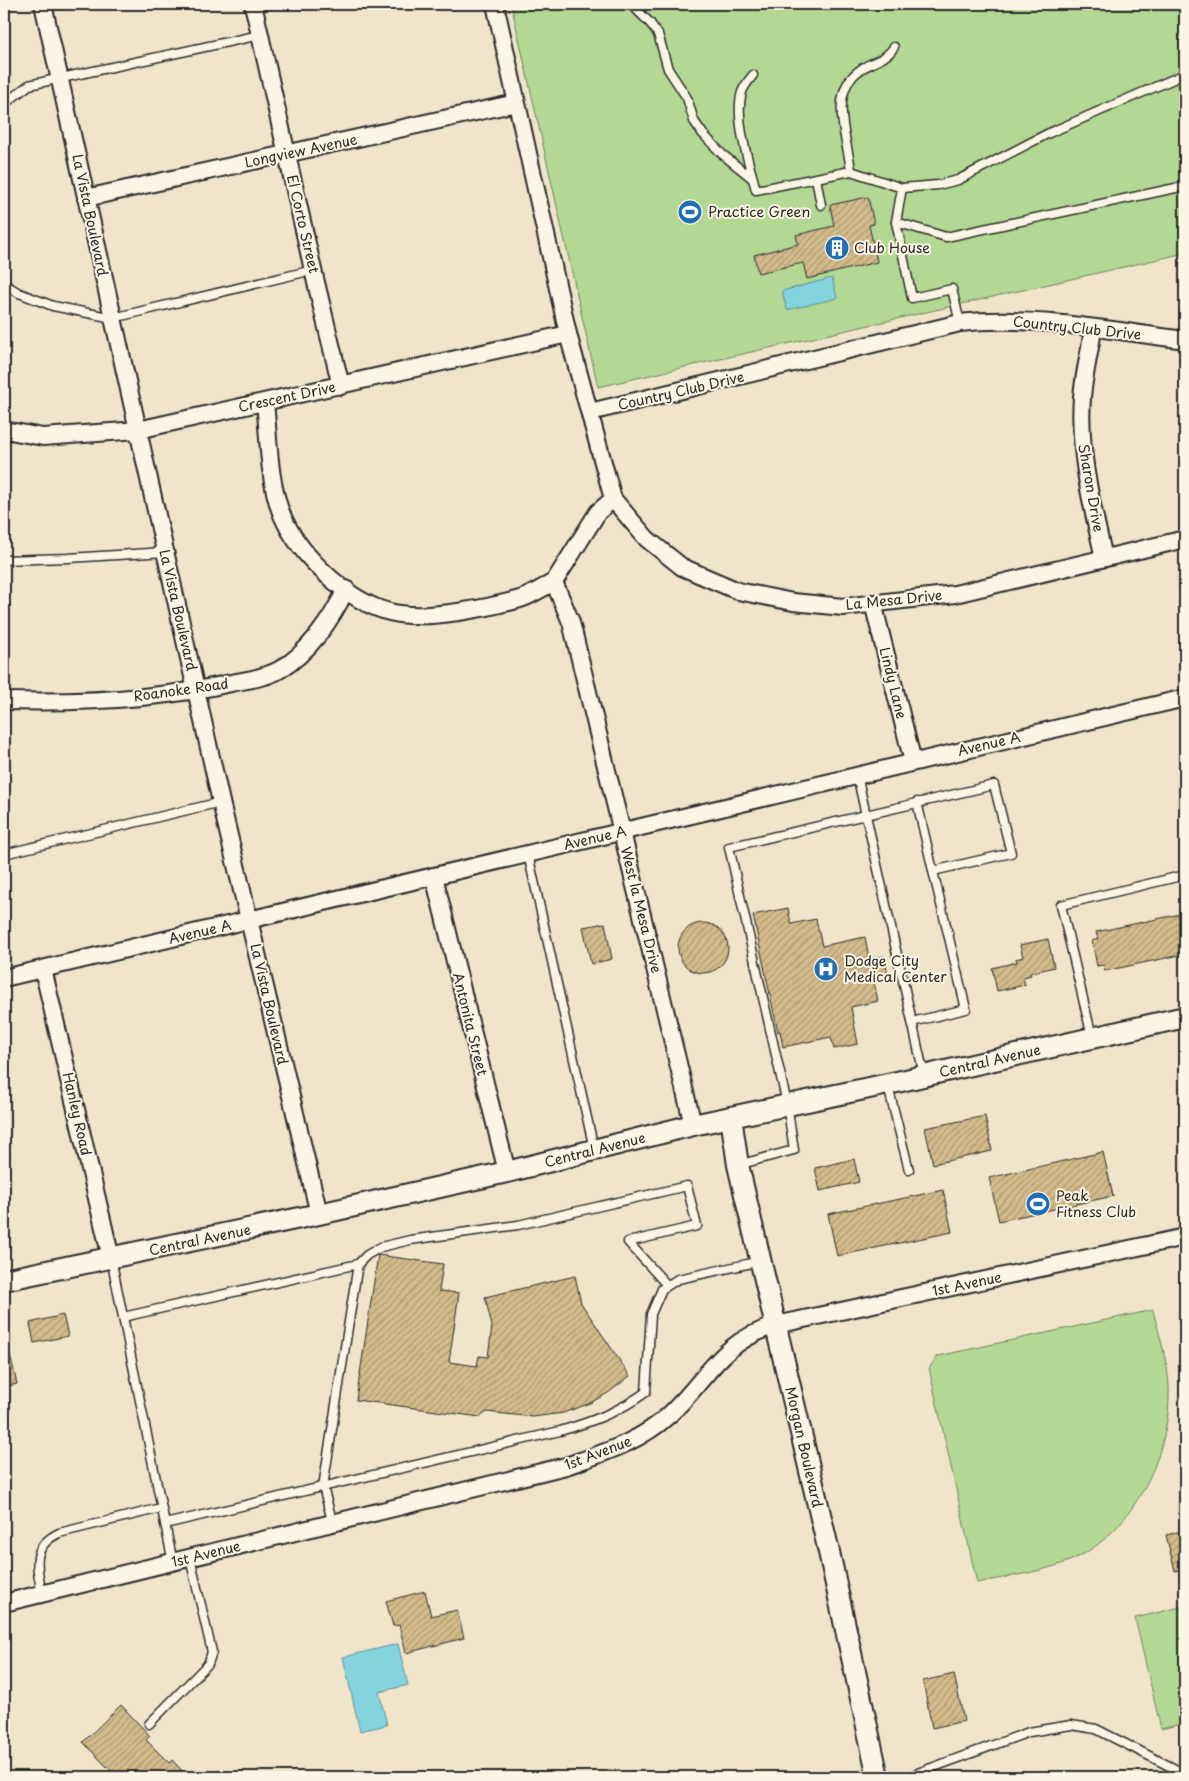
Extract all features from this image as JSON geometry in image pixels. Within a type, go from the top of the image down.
[{"type":"street","name":"La Vista Boulevard","points":[[43,4],[221,802],[319,1214]]},
{"type":"street","name":"El Corto Street","points":[[253,4],[341,386]]},
{"type":"street","points":[[265,402],[272,472],[282,514],[296,542],[328,577],[371,607],[400,614],[448,613],[522,599],[554,582],[598,512],[613,499],[568,334],[495,4]]},
{"type":"street","name":"Longview Avenue","points":[[86,198],[516,103]]},
{"type":"street","name":"Country Club Drive","points":[[590,412],[960,323],[992,320],[1185,340]]},
{"type":"street","name":"Sharon Drive","points":[[1093,329],[1082,396],[1082,443],[1088,490],[1104,558]]},
{"type":"street","name":"Crescent Drive","points":[[4,430],[43,437],[138,430],[568,334]]},
{"type":"street","name":"La Mesa Drive","points":[[613,499],[647,539],[682,567],[738,591],[793,602],[835,606],[955,594],[1185,539]]},
{"type":"street","name":"West la Mesa Drive","points":[[554,582],[571,622],[693,1124]]},
{"type":"street","name":"Roanoke Road","points":[[4,701],[49,702],[112,699],[196,691],[256,678],[279,670],[308,646],[334,614],[346,589]]},
{"type":"street","name":"Lindy Lane","points":[[873,603],[913,762]]},
{"type":"street","name":"Avenue A","points":[[4,978],[857,775],[1184,701]]},
{"type":"street","name":"Antonita Street","points":[[434,876],[506,1172]]},
{"type":"street","name":"Hanley Road","points":[[43,969],[111,1258]]},
{"type":"street","name":"Central Avenue","points":[[5,1277],[111,1258],[319,1214],[506,1172],[693,1124],[888,1084],[1185,1017]]},
{"type":"street","name":"Morgan Boulevard","points":[[731,1117],[738,1165],[829,1552],[878,1777]]},
{"type":"street","name":"1st Avenue","points":[[4,1603],[566,1466],[633,1442],[669,1415],[724,1352],[752,1332],[776,1325],[1185,1237]]},
{"type":"lane","points":[[635,8],[658,34],[668,69],[686,98],[694,121],[703,134],[722,154],[753,179]]},
{"type":"lane","points":[[4,104],[29,85],[260,36]]},
{"type":"lane","points":[[851,171],[845,140],[842,96],[858,70],[880,61],[894,47]]},
{"type":"lane","points":[[753,75],[742,90],[740,104],[742,127],[756,190],[851,171],[902,188],[938,185],[958,180],[1049,133],[1185,74]]},
{"type":"lane","points":[[816,178],[821,205]]},
{"type":"lane","points":[[896,222],[946,237],[1185,186]]},
{"type":"lane","points":[[902,188],[896,222],[912,298],[952,289],[960,323]]},
{"type":"lane","points":[[4,284],[19,294],[53,306],[112,318],[313,270]]},
{"type":"lane","points":[[4,560],[166,552]]},
{"type":"lane","points":[[857,775],[924,1076]]},
{"type":"lane","points":[[738,1165],[794,1150],[787,1104],[729,847],[994,785],[1011,853],[933,871]]},
{"type":"lane","points":[[4,854],[221,802]]},
{"type":"lane","points":[[912,1022],[966,1009],[917,802]]},
{"type":"lane","points":[[528,854],[594,1150]]},
{"type":"lane","points":[[1092,1038],[1061,905],[1185,876]]},
{"type":"lane","points":[[888,1084],[909,1170]]},
{"type":"lane","points":[[123,1317],[358,1264],[367,1255],[388,1245],[518,1225],[687,1186],[697,1226],[628,1242],[666,1284]]},
{"type":"lane","points":[[111,1258],[172,1563]]},
{"type":"lane","points":[[165,1524],[560,1431],[596,1420],[627,1406],[646,1392],[651,1314],[662,1288],[666,1284],[678,1279],[760,1261]]},
{"type":"lane","points":[[332,1524],[324,1486],[358,1264]]},
{"type":"lane","points":[[42,1594],[36,1564],[39,1550],[48,1538],[59,1533],[162,1508]]},
{"type":"lane","points":[[150,1724],[208,1664],[212,1652],[190,1558]]},
{"type":"lane","points":[[907,1777],[1030,1732],[1071,1725],[1096,1729],[1185,1774]]},
{"type":"green space","points":[[511,4],[1185,4],[1185,253],[598,387]]},
{"type":"green space","points":[[1153,1310],[1168,1377],[1169,1400],[1167,1422],[1162,1445],[1154,1467],[1144,1489],[1131,1510],[1099,1544],[1080,1556],[1057,1566],[977,1583],[929,1368],[938,1356]]},
{"type":"green space","points":[[1185,1606],[1185,1723],[1161,1729],[1135,1618]]},
{"type":"water","points":[[832,278],[837,298],[787,310],[782,291]]},
{"type":"water","points":[[398,1644],[408,1685],[379,1692],[387,1725],[360,1731],[343,1657]]},
{"type":"building","name":"Club House","points":[[868,197],[874,224],[869,225],[877,262],[807,279],[803,263],[758,273],[754,255],[798,244],[796,235],[834,226],[830,205]]},
{"type":"building","name":"Dodge City Medical Center","points":[[788,908],[791,924],[816,919],[822,946],[865,937],[869,959],[884,956],[889,979],[874,982],[878,1001],[851,1007],[858,1044],[834,1049],[831,1037],[783,1047],[780,1031],[778,1032],[753,915]]},
{"type":"building","points":[[1185,913],[1185,954],[1105,971],[1104,965],[1097,966],[1092,941],[1098,939],[1096,932]]},
{"type":"building","points":[[605,923],[612,959],[591,964],[583,927]]},
{"type":"building","points":[[698,923],[708,923],[721,930],[728,943],[728,953],[721,966],[708,973],[698,973],[689,969],[682,962],[678,953],[678,943],[682,934],[689,927]]},
{"type":"building","points":[[1048,939],[1054,967],[1030,973],[1031,975],[1023,977],[1025,985],[997,991],[992,968],[1017,962],[1016,959],[1023,957],[1020,945]]},
{"type":"building","points":[[985,1116],[992,1151],[933,1164],[925,1128]]},
{"type":"building","points":[[1103,1152],[1113,1196],[999,1221],[989,1178]]},
{"type":"building","points":[[854,1159],[859,1182],[820,1191],[815,1168]]},
{"type":"building","points":[[943,1190],[952,1232],[837,1256],[828,1214]]},
{"type":"building","points":[[378,1255],[443,1264],[439,1291],[459,1293],[449,1362],[477,1366],[479,1356],[488,1357],[492,1326],[485,1297],[575,1276],[581,1303],[630,1376],[608,1393],[588,1404],[563,1413],[533,1417],[487,1412],[480,1417],[356,1400]]},
{"type":"building","points":[[63,1315],[68,1336],[34,1343],[30,1323]]},
{"type":"building","points":[[4,1346],[8,1346],[17,1384],[4,1387]]},
{"type":"building","points":[[1185,1530],[1185,1568],[1175,1571],[1166,1535]]},
{"type":"building","points":[[425,1591],[431,1616],[457,1610],[464,1638],[406,1653],[399,1625],[393,1626],[386,1601]]},
{"type":"building","points":[[954,1674],[964,1721],[932,1728],[923,1681]]},
{"type":"building","points":[[121,1705],[150,1736],[146,1740],[169,1763],[172,1760],[188,1777],[104,1777],[111,1771],[83,1742]]},
{"type":"place","name":"Practice Green","points":[[690,212]]},
{"type":"place","name":"Club House","points":[[837,248]]},
{"type":"place","name":"Dodge City Medical Center","points":[[826,969]]},
{"type":"place","name":"Peak Fitness Club","points":[[1038,1204]]}]
